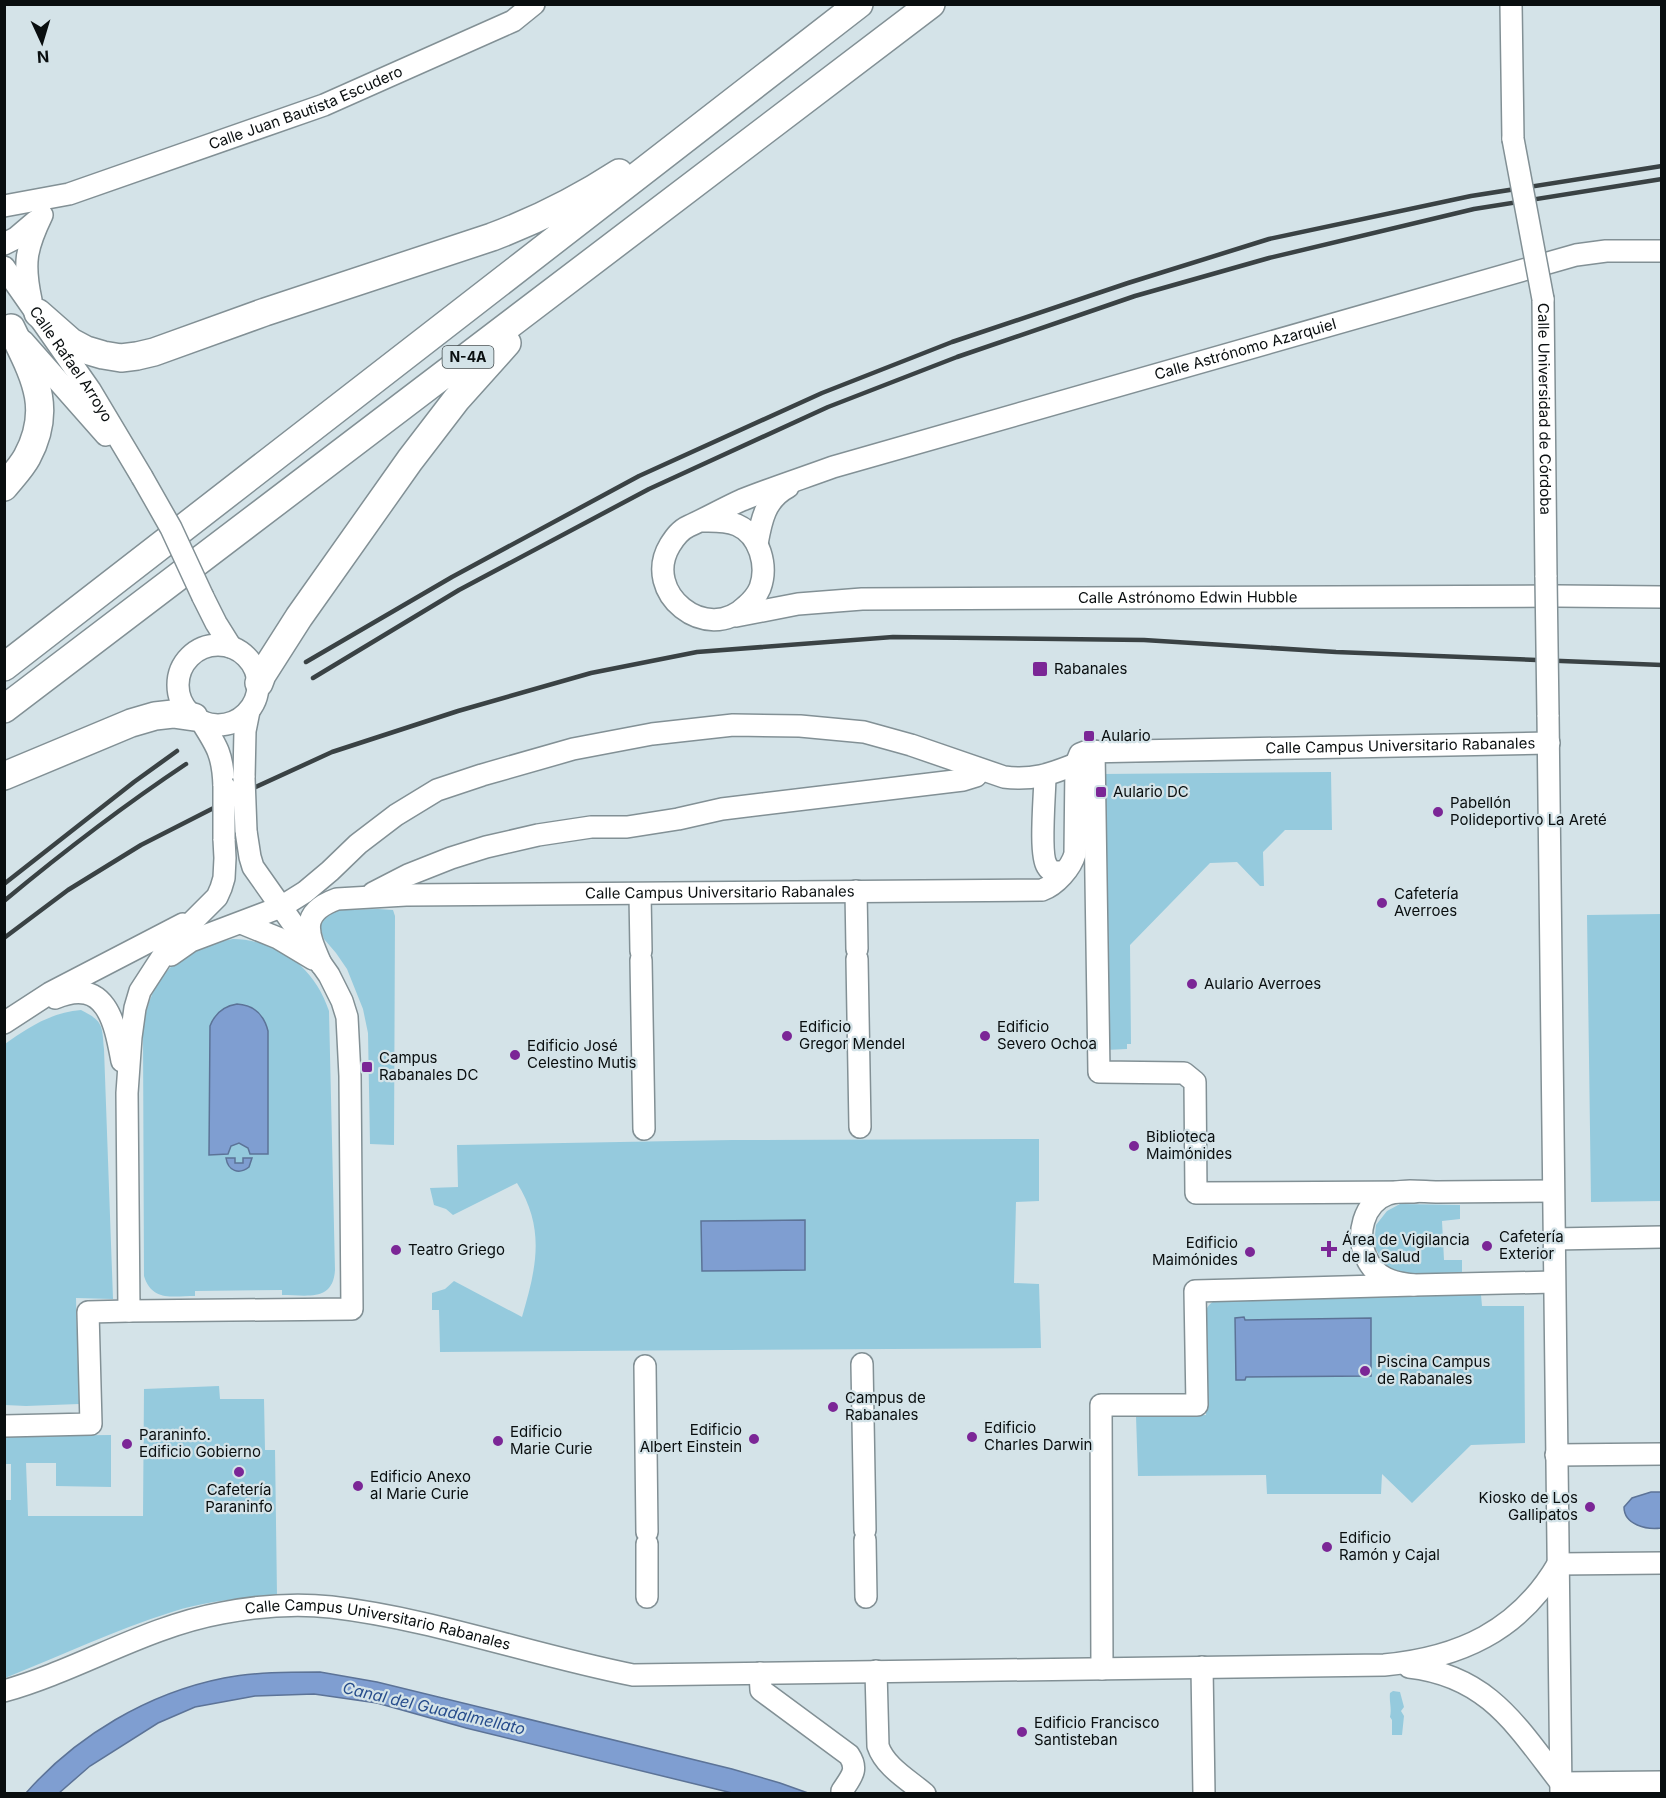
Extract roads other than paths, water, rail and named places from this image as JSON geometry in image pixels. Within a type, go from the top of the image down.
[{"type":"main road","name":"N-4A","points":[[4,667],[859,4]]},
{"type":"main road","name":"N-4A","points":[[4,709],[931,4]]},
{"type":"main road","points":[[35,310],[71,342],[86,350],[121,358],[154,352],[265,312],[441,255],[528,223],[576,199],[616,175],[772,71]]},
{"type":"main road","points":[[259,683],[299,617],[410,460],[456,400],[501,349],[638,228]]},
{"type":"main road","points":[[4,487],[26,459],[39,428],[40,413],[34,376],[8,324]]},
{"type":"main road","points":[[4,776],[131,723],[155,716],[173,714],[197,719]]},
{"type":"street","name":"Calle Juan Bautista Escudero","points":[[4,206],[69,194],[324,105],[513,21],[534,4]]},
{"type":"street","name":"Calle Universidad de Córdoba","points":[[1512,4],[1513,139],[1543,299],[1549,743]]},
{"type":"street","name":"Calle Juan Bautista Escudero","points":[[4,244],[16,238],[69,194]]},
{"type":"street","points":[[35,310],[28,284],[27,254],[28,246],[42,215]]},
{"type":"street","name":"Calle Astrónomo Azarquiel","points":[[833,467],[1576,255],[1606,251],[1662,251]]},
{"type":"street","name":"Calle Rafael Arroyo","points":[[4,267],[90,390],[175,535],[206,603],[231,646]]},
{"type":"street","name":"Calle Rafael Arroyo","points":[[8,324],[138,472]]},
{"type":"street","points":[[701,521],[723,521],[746,531],[757,544],[763,561],[764,572],[760,589],[754,599],[733,616],[716,620],[705,619],[688,613],[677,605],[667,591],[663,578],[663,561],[675,536],[685,528],[741,501],[833,467]]},
{"type":"street","points":[[757,544],[761,518],[772,500],[785,489],[833,467]]},
{"type":"street","name":"Calle Astrónomo Edwin Hubble","points":[[716,620],[798,604],[862,599],[1662,597]]},
{"type":"street","name":"Calle Rafael Arroyo","points":[[206,603],[209,629],[206,646]]},
{"type":"street","points":[[129,1311],[127,1093],[135,1008],[140,991],[154,967],[173,942],[207,908],[221,888],[225,858],[224,786],[220,754],[197,719],[182,702],[179,693],[180,674],[189,657],[206,646],[231,646],[242,652],[251,660],[257,671],[259,683],[258,693],[249,711],[243,717],[227,724],[218,725],[197,719]]},
{"type":"street","name":"Calle Campus Universitario Rabanales","points":[[4,1426],[91,1424],[88,1312],[352,1308],[346,1017],[336,986],[266,887],[253,867],[248,852],[244,778],[245,731],[249,711]]},
{"type":"street","points":[[154,967],[191,941],[281,907],[305,892],[358,844],[399,813],[437,790],[573,749],[652,734],[733,725],[800,726],[864,732],[911,745],[1004,777],[1020,779],[1045,776],[1077,764],[1080,754],[1094,751],[1099,1072],[1184,1072],[1195,1082],[1196,1193],[1553,1191]]},
{"type":"street","name":"Calle Campus Universitario Rabanales","points":[[1094,751],[1549,743],[1561,1788]]},
{"type":"street","name":"Calle Campus Universitario Rabanales","points":[[321,964],[309,931],[311,916],[314,911],[337,899],[1042,890],[1051,887],[1060,879],[1073,861],[1075,854],[1077,764]]},
{"type":"street","name":"Calle Campus Universitario Rabanales","points":[[360,897],[451,858],[538,835],[591,827],[627,826],[678,819],[722,808],[963,780],[976,776],[978,772],[976,768]]},
{"type":"street","points":[[1045,776],[1044,861],[1048,869],[1054,872],[1064,872]]},
{"type":"street","points":[[330,871],[331,885],[336,893],[360,897]]},
{"type":"street","points":[[856,891],[860,1127]]},
{"type":"street","points":[[640,894],[644,1130]]},
{"type":"street","points":[[13,1017],[50,993],[197,917]]},
{"type":"street","name":"Calle Campus Universitario Rabanales","points":[[241,923],[278,938],[321,964]]},
{"type":"street","points":[[13,1017],[60,996],[78,993],[100,1000],[109,1010],[116,1030],[127,1093]]},
{"type":"street","points":[[1414,1192],[1387,1194],[1369,1209],[1362,1226],[1364,1252],[1368,1264],[1374,1271],[1398,1283],[1414,1285]]},
{"type":"street","points":[[1554,1239],[1662,1237]]},
{"type":"street","points":[[1102,1668],[1101,1405],[1197,1405],[1195,1291],[1554,1282]]},
{"type":"street","points":[[862,1364],[866,1597]]},
{"type":"street","points":[[645,1366],[647,1597]]},
{"type":"street","points":[[1556,1455],[1662,1454]]},
{"type":"street","points":[[1558,1564],[1662,1563]]},
{"type":"street","name":"Calle Campus Universitario Rabanales","points":[[4,1691],[53,1675],[154,1631],[220,1613],[271,1606],[330,1607],[384,1616],[633,1675],[1384,1665],[1462,1649],[1491,1634],[1505,1625],[1529,1603],[1550,1578],[1558,1564]]},
{"type":"street","name":"Calle Campus Universitario Rabanales","points":[[1384,1665],[1446,1674],[1484,1694],[1509,1715],[1561,1788]]},
{"type":"street","points":[[1202,1667],[1204,1794]]},
{"type":"street","points":[[876,1671],[878,1746],[881,1755],[887,1763],[925,1794]]},
{"type":"street","points":[[760,1673],[761,1690],[849,1755],[854,1762],[855,1768],[842,1791]]},
{"type":"street","points":[[1561,1788],[1662,1782]]},
{"type":"water","points":[[237,1004],[248,1006],[257,1012],[264,1020],[268,1031],[268,1154],[250,1154],[248,1148],[239,1143],[231,1146],[228,1154],[209,1155],[210,1026],[220,1011]]},
{"type":"water","points":[[226,1158],[235,1158],[235,1163],[243,1163],[243,1158],[252,1158],[249,1167],[238,1171],[229,1166]]},
{"type":"water","points":[[805,1220],[805,1270],[702,1271],[701,1221]]},
{"type":"water","points":[[1244,1317],[1245,1320],[1371,1318],[1371,1376],[1246,1377],[1245,1380],[1236,1380],[1235,1318]]},
{"type":"water","points":[[1651,1492],[1661,1492],[1661,1528],[1637,1525],[1625,1513],[1624,1507],[1632,1498]]},
{"type":"water","name":"Canal del Guadalmellato","points":[[320,1672],[377,1682],[732,1769],[808,1793],[732,1793],[466,1728],[377,1703],[314,1694],[255,1696],[195,1707],[158,1723],[90,1766],[59,1793],[26,1793],[67,1753],[91,1736],[115,1720],[168,1694],[236,1676]]},
{"type":"railway","points":[[306,662],[452,577],[639,476],[822,393],[952,342],[1269,239],[1471,196],[1662,166]]},
{"type":"railway","points":[[313,678],[459,590],[649,489],[828,407],[957,357],[1135,296],[1269,258],[1474,209],[1662,179]]},
{"type":"railway","points":[[4,938],[68,890],[141,845],[247,791],[332,752],[458,711],[591,673],[697,652],[893,637],[1144,640],[1336,652],[1662,665]]},
{"type":"railway","points":[[4,884],[177,751]]},
{"type":"railway","points":[[4,901],[139,796],[186,764]]},
{"type":"place","name":"Rabanales","points":[[1040,669]]},
{"type":"place","name":"Aulario","points":[[1089,736]]},
{"type":"place","name":"Aulario DC","points":[[1101,792]]},
{"type":"place","name":"Pabellón Polideportivo La Areté","points":[[1438,812]]},
{"type":"place","name":"Cafetería Averroes","points":[[1382,903]]},
{"type":"place","name":"Aulario Averroes","points":[[1192,984]]},
{"type":"place","name":"Edificio Gregor Mendel","points":[[787,1036]]},
{"type":"place","name":"Edificio Severo Ochoa","points":[[985,1036]]},
{"type":"place","name":"Edificio José Celestino Mutis","points":[[515,1055]]},
{"type":"place","name":"Campus Rabanales DC","points":[[367,1067]]},
{"type":"place","name":"Biblioteca Maimónides","points":[[1134,1146]]},
{"type":"place","name":"Cafetería Exterior","points":[[1487,1246]]},
{"type":"place","name":"Área de Vigilancia de la Salud","points":[[1329,1249]]},
{"type":"place","name":"Teatro Griego","points":[[396,1250]]},
{"type":"place","name":"Edificio Maimónides","points":[[1250,1252]]},
{"type":"place","name":"Piscina Campus de Rabanales","points":[[1365,1371]]},
{"type":"place","name":"Campus de Rabanales","points":[[833,1407]]},
{"type":"place","name":"Edificio Charles Darwin","points":[[972,1437]]},
{"type":"place","name":"Edificio Albert Einstein","points":[[754,1439]]},
{"type":"place","name":"Edificio Marie Curie","points":[[498,1441]]},
{"type":"place","name":"Paraninfo. Edificio Gobierno","points":[[127,1444]]},
{"type":"place","name":"Cafetería Paraninfo","points":[[239,1472]]},
{"type":"place","name":"Edificio Anexo al Marie Curie","points":[[358,1486]]},
{"type":"place","name":"Kiosko de Los Gallipatos","points":[[1590,1507]]},
{"type":"place","name":"Edificio Ramón y Cajal","points":[[1327,1547]]},
{"type":"place","name":"Edificio Francisco Santisteban","points":[[1022,1732]]}]
